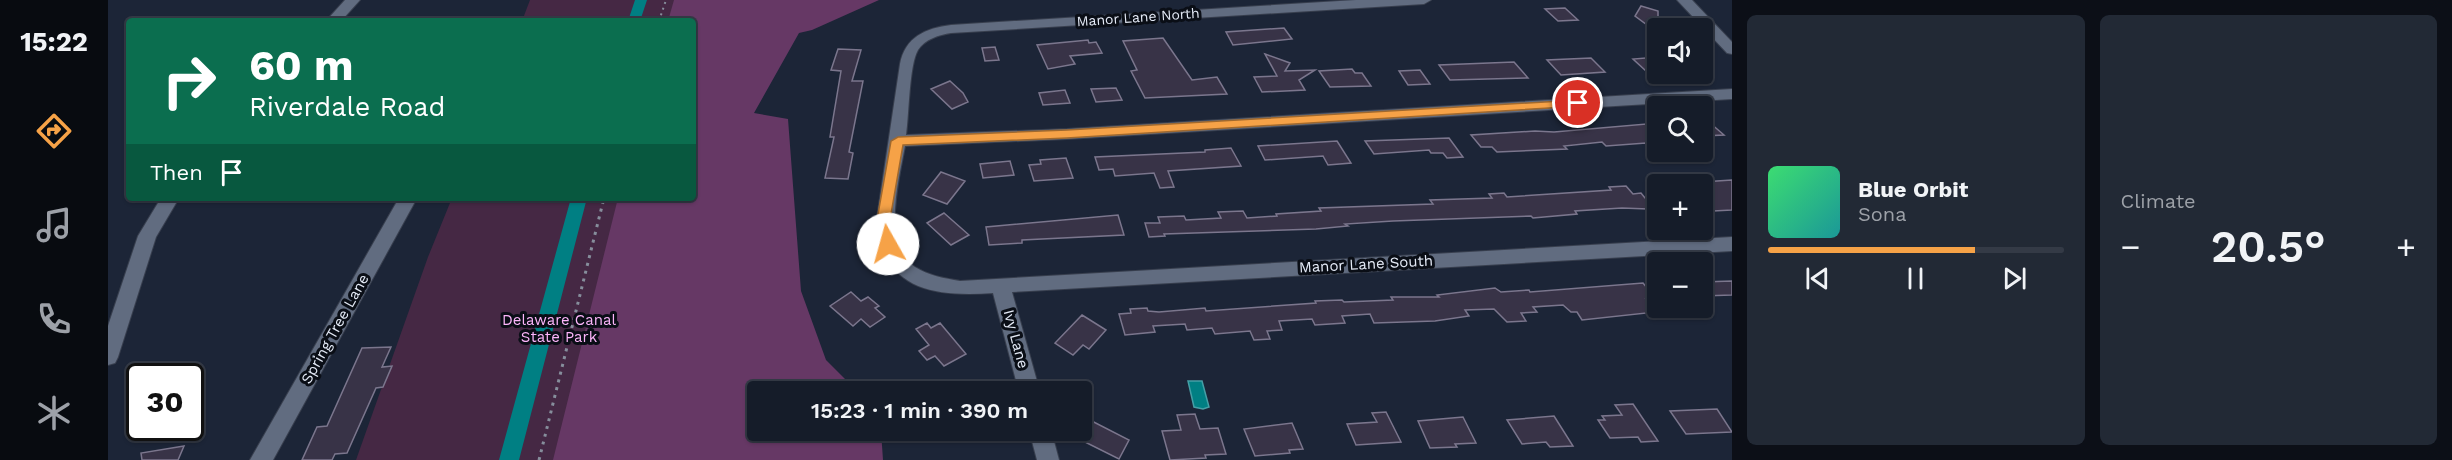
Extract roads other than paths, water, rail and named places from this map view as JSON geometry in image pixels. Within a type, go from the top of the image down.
[{"type":"street","points":[[336,18],[353,0]]},
{"type":"street","name":"Manor Lane North","points":[[924,36],[951,29],[1424,0]]},
{"type":"street","points":[[1684,0],[1732,50]]},
{"type":"street","name":"Manor Lane South","points":[[924,36],[912,46],[909,52],[898,141],[885,214],[886,236],[894,258],[915,276],[936,285],[960,288],[1001,286],[1732,244]]},
{"type":"street","points":[[898,141],[1067,134],[1732,94]]},
{"type":"street","points":[[108,357],[147,236],[168,201]]},
{"type":"street","name":"Spring Tree Lane","points":[[261,460],[406,201]]},
{"type":"street","name":"Ivy Lane","points":[[1001,286],[1027,381]]},
{"type":"street","points":[[1043,441],[1048,460]]},
{"type":"waterway","points":[[635,18],[641,0]]},
{"type":"waterway","points":[[509,460],[578,201]]},
{"type":"park label","name":"Delaware Canal State Park","points":[[559,328]]}]
